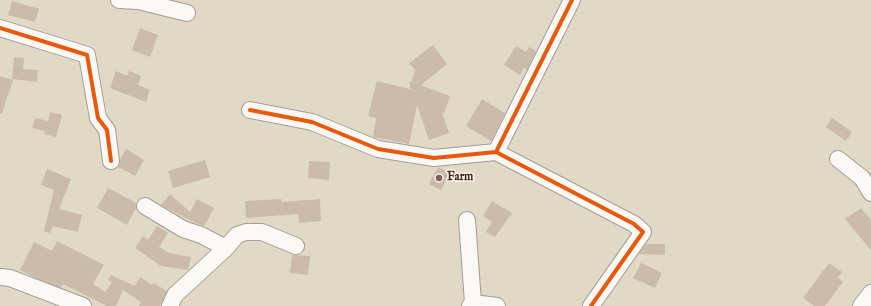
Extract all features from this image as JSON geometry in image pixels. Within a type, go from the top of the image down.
[{"type":"street","points":[[119,0],[138,1],[187,13]]},
{"type":"street","points":[[496,152],[572,0]]},
{"type":"street","points":[[0,28],[87,55],[98,118],[107,130],[111,161]]},
{"type":"street","points":[[250,110],[312,122],[378,149],[434,158],[496,152],[634,224],[644,232],[591,306]]},
{"type":"street","points":[[838,159],[862,178],[871,193]]},
{"type":"street","points":[[145,206],[183,230],[201,235],[226,248]]},
{"type":"street","points":[[468,220],[471,305],[497,306]]},
{"type":"street","points":[[170,306],[175,295],[226,248],[237,235],[246,232],[262,232],[296,246]]},
{"type":"street","points":[[0,277],[10,278],[83,306]]},
{"type":"street","points":[[861,306],[871,293]]},
{"type":"building","points":[[12,1],[39,9],[35,22],[8,15]]},
{"type":"building","points":[[140,28],[158,35],[150,57],[132,50]]},
{"type":"building","points":[[433,45],[447,64],[421,85],[450,96],[444,114],[442,112],[449,133],[429,140],[417,105],[409,144],[373,137],[376,118],[368,116],[377,81],[410,89],[409,81],[412,82],[415,70],[409,63]]},
{"type":"building","points":[[516,46],[526,52],[529,47],[536,51],[527,70],[524,68],[520,75],[504,65]]},
{"type":"building","points":[[14,57],[24,58],[23,69],[38,70],[37,82],[12,79]]},
{"type":"building","points":[[116,71],[127,76],[129,71],[141,76],[138,85],[150,90],[146,102],[110,88]]},
{"type":"building","points":[[0,76],[13,80],[2,113],[0,113]]},
{"type":"building","points":[[482,99],[505,113],[491,141],[466,126]]},
{"type":"building","points":[[50,112],[62,115],[56,137],[44,134],[45,131],[32,128],[35,118],[48,121]]},
{"type":"building","points":[[832,118],[852,132],[846,141],[826,127]]},
{"type":"building","points":[[126,149],[144,160],[135,176],[118,167],[120,164],[120,159]]},
{"type":"building","points":[[205,160],[210,177],[173,188],[168,171]]},
{"type":"building","points":[[309,161],[330,162],[329,180],[308,178]]},
{"type":"building","name":"Farm","points":[[438,167],[450,173],[441,190],[429,184]]},
{"type":"building","points":[[47,169],[71,179],[59,209],[82,215],[78,232],[53,226],[50,233],[44,231],[54,190],[41,185]]},
{"type":"building","points":[[108,188],[136,203],[136,208],[127,225],[97,208]]},
{"type":"building","points":[[170,194],[190,212],[197,199],[214,208],[204,226],[195,223],[161,205]]},
{"type":"building","points":[[281,199],[281,202],[320,199],[321,221],[299,223],[298,214],[246,218],[245,201]]},
{"type":"building","points":[[492,201],[512,213],[495,237],[486,232],[492,222],[483,216]]},
{"type":"building","points":[[861,208],[871,220],[871,250],[845,219]]},
{"type":"building","points":[[157,226],[168,233],[159,247],[169,253],[191,257],[188,270],[161,266],[135,248],[143,236],[148,240]]},
{"type":"building","points":[[57,241],[104,265],[93,284],[105,292],[112,283],[108,280],[111,275],[135,286],[140,277],[152,285],[153,283],[167,291],[160,306],[139,306],[141,302],[123,290],[116,306],[107,306],[63,284],[61,288],[20,270],[34,242],[52,251]]},
{"type":"building","points":[[646,244],[665,244],[665,255],[639,254]]},
{"type":"building","points":[[292,255],[310,256],[308,275],[290,273]]},
{"type":"building","points":[[641,263],[662,273],[655,288],[633,278]]},
{"type":"building","points":[[829,263],[842,272],[838,277],[843,282],[825,306],[814,306],[803,298]]},
{"type":"cycle path","points":[[572,0],[496,152],[634,224],[643,232],[591,306]]},
{"type":"cycle path","points":[[0,28],[87,55],[98,118],[107,130],[111,161]]},
{"type":"cycle path","points":[[250,110],[312,122],[378,149],[434,158],[496,152]]},
{"type":"place","name":"Farm","points":[[439,178]]}]
